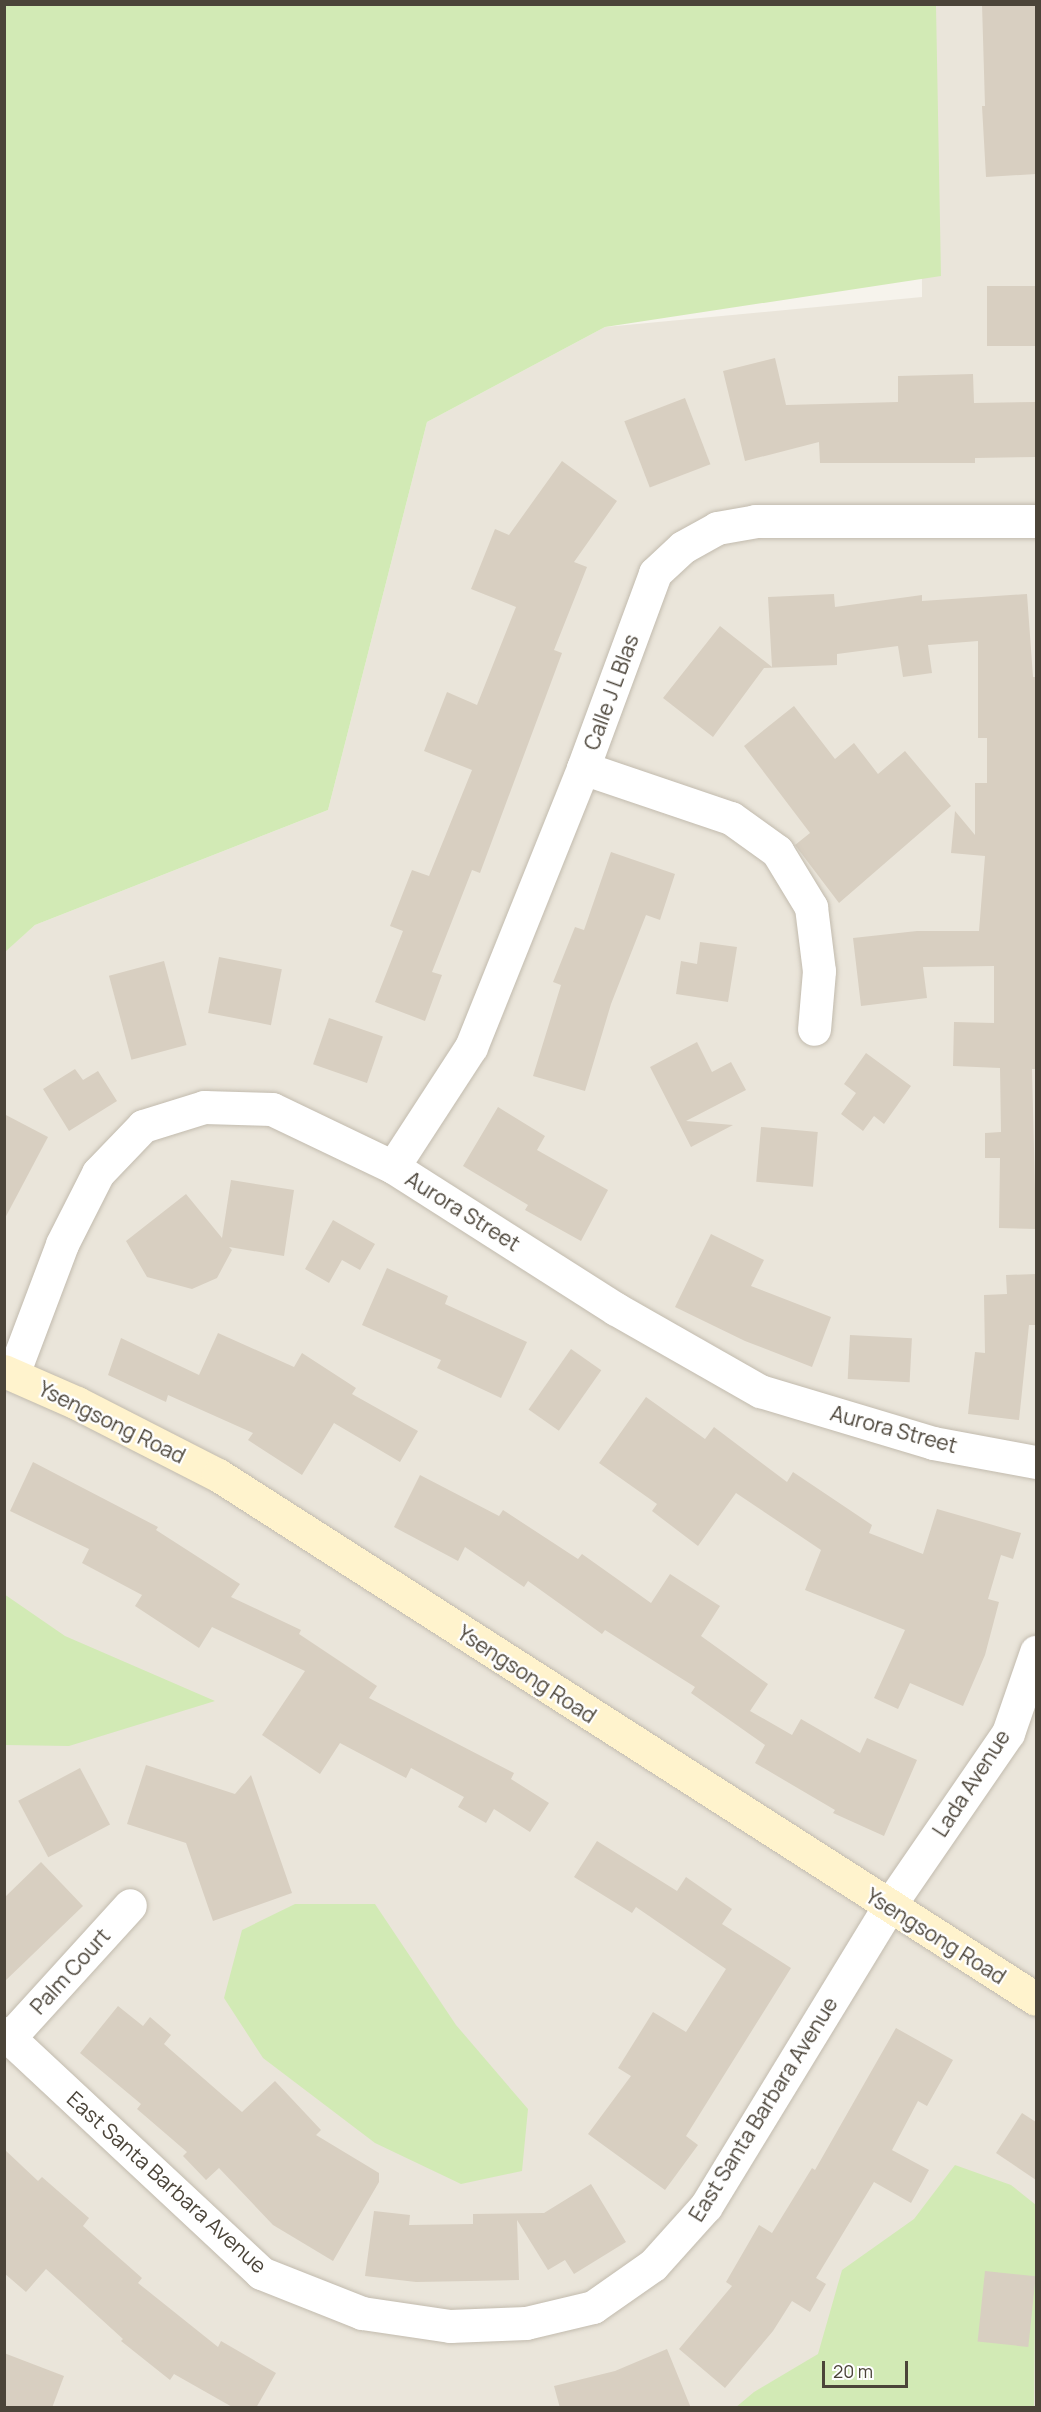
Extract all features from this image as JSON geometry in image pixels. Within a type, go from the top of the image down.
[{"type":"main road","name":"Ysengsong Road","points":[[9,1373],[218,1475],[1036,1999]]},
{"type":"street","name":"Calle J L Blas","points":[[393,1167],[471,1047],[583,768],[655,573],[683,547],[717,528],[755,521],[1036,521]]},
{"type":"street","points":[[583,768],[731,818],[777,851],[811,907],[819,971],[814,1029]]},
{"type":"street","name":"Aurora Street","points":[[9,1373],[62,1244],[98,1173],[143,1126],[204,1107],[272,1109],[393,1167],[616,1309],[760,1391],[933,1443],[1036,1462]]},
{"type":"street","name":"Lada Avenue","points":[[890,1906],[1008,1732],[1036,1652]]},
{"type":"street","name":"Palm Court","points":[[7,2035],[130,1905]]},
{"type":"street","name":"East Santa Barbara Avenue","points":[[7,2035],[261,2273],[362,2313],[450,2326],[526,2323],[593,2307],[654,2265],[706,2206],[890,1906]]},
{"type":"shaded area","points":[[921,5],[1036,5],[1036,2407],[5,2407],[4,952],[35,925],[328,810],[427,422],[605,327],[922,297]]},
{"type":"green space","points":[[5,4],[936,5],[941,276],[605,327],[427,422],[328,810],[35,925],[5,952]]},
{"type":"green space","points":[[4,1594],[65,1636],[215,1701],[69,1746],[5,1745]]},
{"type":"green space","points":[[295,1904],[375,1904],[456,2025],[528,2109],[522,2171],[461,2184],[375,2143],[263,2058],[224,1998],[242,1930]]},
{"type":"green space","points":[[955,2165],[1011,2185],[1036,2205],[1034,2407],[735,2408],[754,2392],[818,2354],[842,2270],[914,2219]]},
{"type":"building","points":[[982,4],[1036,4],[1036,174],[986,177],[982,106],[985,106]]},
{"type":"building","points":[[987,286],[1036,286],[1036,346],[987,346]]},
{"type":"building","points":[[775,358],[786,405],[898,402],[898,376],[973,374],[974,403],[1036,402],[1036,457],[975,458],[975,463],[820,463],[819,442],[745,461],[723,371]]},
{"type":"building","points":[[685,398],[710,464],[650,488],[624,421]]},
{"type":"building","points":[[562,461],[617,501],[574,562],[587,567],[554,650],[562,653],[480,873],[472,870],[432,972],[442,975],[425,1021],[375,1002],[403,931],[390,926],[412,870],[429,876],[472,770],[424,751],[447,692],[477,705],[516,607],[471,589],[495,529],[509,535]]},
{"type":"building","points":[[834,594],[835,607],[922,595],[922,601],[1027,594],[1033,677],[1036,677],[1036,1069],[1032,1069],[1036,1229],[999,1228],[1000,1158],[985,1158],[985,1133],[1001,1132],[1000,1068],[953,1066],[954,1022],[994,1023],[994,966],[923,967],[927,998],[861,1006],[853,938],[917,931],[979,931],[985,856],[951,853],[955,811],[975,835],[975,783],[987,783],[987,738],[978,738],[978,641],[928,645],[932,673],[903,677],[898,646],[837,654],[837,665],[764,668],[713,737],[663,698],[720,626],[772,667],[768,597]]},
{"type":"building","points":[[794,706],[835,759],[854,743],[878,774],[905,751],[951,806],[839,903],[795,845],[810,833],[744,746]]},
{"type":"building","points":[[611,852],[675,874],[660,920],[646,915],[611,1004],[585,1091],[533,1076],[561,985],[553,982],[575,927],[584,930]]},
{"type":"building","points":[[700,942],[737,947],[728,1002],[676,994],[681,961],[697,964]]},
{"type":"building","points":[[219,957],[282,969],[271,1025],[208,1013]]},
{"type":"building","points":[[164,961],[187,1045],[131,1060],[109,976]]},
{"type":"building","points":[[329,1018],[383,1037],[367,1083],[313,1064]]},
{"type":"building","points":[[697,1042],[712,1072],[731,1062],[746,1090],[686,1121],[733,1125],[691,1147],[650,1067]]},
{"type":"building","points":[[866,1053],[911,1086],[884,1124],[874,1116],[863,1131],[841,1114],[856,1093],[844,1084]]},
{"type":"building","points":[[75,1069],[83,1080],[98,1071],[117,1101],[69,1131],[43,1089]]},
{"type":"building","points":[[498,1107],[545,1136],[537,1150],[608,1190],[581,1241],[525,1210],[528,1205],[463,1166]]},
{"type":"building","points":[[4,1114],[48,1137],[4,1220]]},
{"type":"building","points":[[761,1127],[818,1132],[813,1187],[756,1182]]},
{"type":"building","points":[[231,1180],[294,1190],[284,1256],[229,1247],[232,1250],[217,1278],[192,1289],[147,1277],[126,1241],[186,1194],[222,1238]]},
{"type":"building","points":[[333,1220],[375,1244],[360,1270],[342,1260],[329,1283],[305,1269]]},
{"type":"building","points":[[711,1234],[764,1260],[751,1286],[831,1317],[812,1367],[745,1341],[675,1307]]},
{"type":"building","points":[[387,1268],[448,1296],[445,1304],[527,1342],[501,1398],[437,1368],[441,1360],[362,1325]]},
{"type":"building","points":[[1036,1274],[1036,1325],[1029,1325],[1019,1420],[968,1414],[975,1352],[985,1353],[984,1295],[1007,1294],[1006,1275]]},
{"type":"building","points":[[218,1333],[294,1367],[302,1353],[356,1388],[352,1394],[418,1431],[400,1462],[334,1423],[302,1475],[248,1440],[253,1433],[168,1395],[166,1402],[108,1375],[121,1338],[199,1375]]},
{"type":"building","points":[[850,1335],[912,1338],[910,1382],[848,1379]]},
{"type":"building","points":[[571,1349],[601,1370],[559,1431],[529,1410]]},
{"type":"building","points":[[646,1397],[705,1439],[714,1427],[787,1482],[793,1472],[872,1525],[869,1533],[923,1554],[937,1509],[1021,1533],[1013,1559],[1001,1555],[988,1599],[999,1602],[985,1655],[963,1706],[910,1683],[898,1709],[874,1698],[905,1630],[805,1590],[821,1550],[736,1493],[698,1546],[652,1511],[657,1504],[599,1463]]},
{"type":"building","points":[[33,1462],[158,1527],[156,1530],[240,1584],[231,1597],[301,1630],[299,1634],[377,1686],[369,1698],[514,1773],[511,1779],[549,1803],[530,1832],[494,1809],[486,1823],[458,1807],[464,1797],[411,1768],[406,1778],[340,1743],[320,1774],[262,1735],[305,1671],[212,1627],[199,1648],[135,1606],[142,1595],[82,1563],[89,1549],[10,1511]]},
{"type":"building","points":[[420,1475],[499,1516],[503,1510],[578,1559],[582,1554],[651,1603],[670,1574],[720,1606],[701,1636],[768,1684],[750,1711],[792,1735],[801,1719],[860,1753],[867,1738],[917,1760],[884,1836],[833,1813],[835,1810],[755,1763],[765,1745],[691,1693],[695,1687],[605,1630],[602,1634],[528,1581],[524,1587],[465,1547],[458,1561],[394,1527]]},
{"type":"building","points":[[146,1765],[235,1794],[251,1775],[292,1893],[213,1921],[186,1843],[127,1824]]},
{"type":"building","points":[[80,1768],[110,1825],[48,1857],[18,1801]]},
{"type":"building","points":[[597,1841],[677,1891],[686,1877],[732,1909],[722,1924],[791,1968],[686,2136],[698,2145],[665,2190],[588,2134],[631,2076],[618,2068],[653,2012],[686,2032],[726,1969],[636,1907],[632,1913],[574,1877]]},
{"type":"building","points":[[41,1862],[83,1906],[4,1982],[4,1898]]},
{"type":"building","points":[[118,2006],[143,2026],[150,2017],[171,2035],[164,2044],[242,2112],[275,2081],[321,2130],[316,2135],[379,2173],[379,2182],[333,2261],[273,2225],[219,2168],[206,2180],[183,2156],[187,2152],[137,2109],[141,2104],[80,2053]]},
{"type":"building","points":[[896,2028],[953,2060],[927,2106],[918,2101],[892,2150],[929,2170],[911,2203],[874,2182],[816,2278],[826,2284],[810,2312],[792,2301],[773,2331],[725,2388],[679,2349],[732,2286],[726,2282],[759,2225],[772,2233],[812,2168],[815,2170]]},
{"type":"building","points":[[1022,2113],[1036,2122],[1036,2180],[996,2153]]},
{"type":"building","points":[[4,2149],[38,2181],[42,2177],[89,2218],[83,2226],[142,2278],[138,2283],[218,2347],[221,2341],[276,2373],[256,2408],[234,2408],[174,2374],[170,2380],[121,2341],[123,2339],[46,2269],[26,2292],[4,2273]]},
{"type":"building","points":[[591,2184],[626,2242],[574,2274],[565,2260],[548,2270],[517,2220],[519,2280],[416,2282],[365,2276],[374,2211],[410,2215],[409,2225],[473,2224],[473,2214],[544,2213]]},
{"type":"building","points":[[985,2271],[1036,2276],[1028,2347],[978,2342]]},
{"type":"building","points":[[667,2349],[691,2408],[560,2408],[554,2386],[615,2371]]},
{"type":"building","points":[[4,2353],[64,2376],[52,2408],[4,2408]]}]
